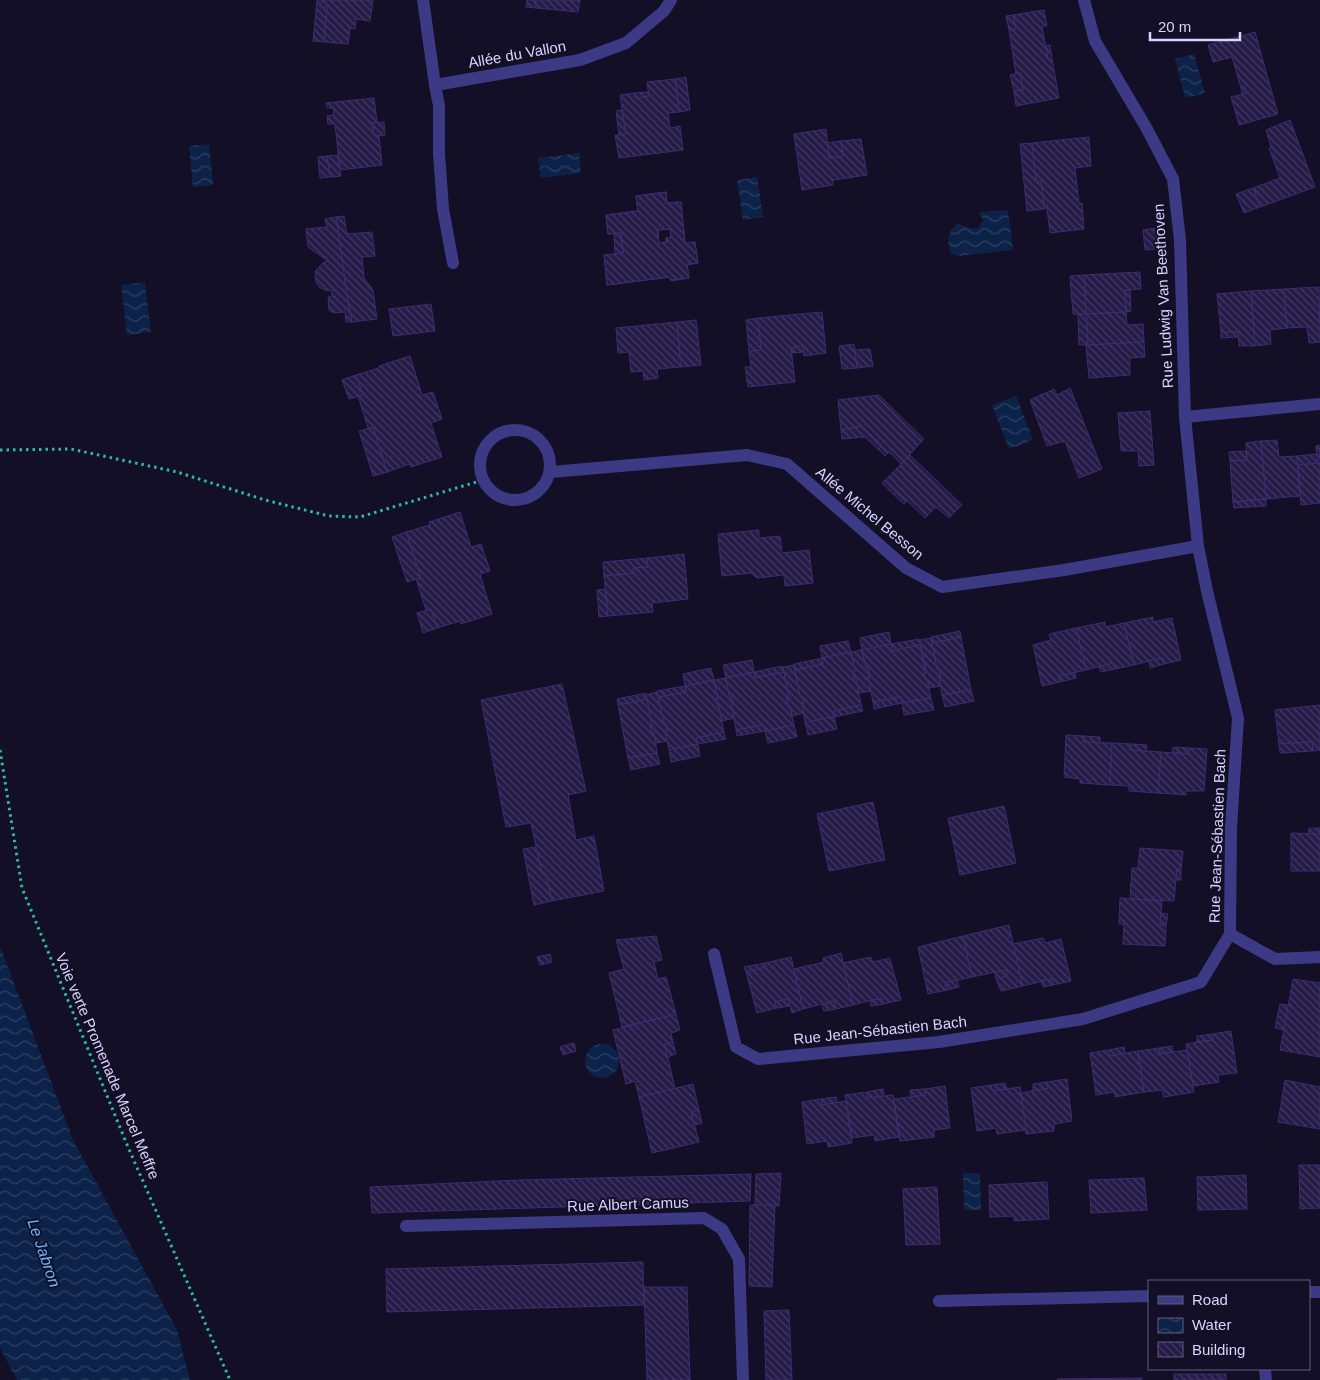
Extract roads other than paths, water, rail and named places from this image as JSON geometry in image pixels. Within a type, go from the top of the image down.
[{"type":"street","points":[[423,0],[439,106],[439,154],[443,209],[452,263]]},
{"type":"street","name":"Allée du Vallon","points":[[435,85],[580,60],[626,43],[664,11],[671,0]]},
{"type":"street","name":"Rue Ludwig Van Beethoven","points":[[1084,0],[1095,41],[1147,129],[1172,178],[1180,240],[1185,417]]},
{"type":"street","points":[[1185,417],[1320,404]]},
{"type":"street","name":"Rue Jean-Sébastien Bach","points":[[714,954],[736,1047],[758,1059],[939,1042],[1082,1019],[1201,982],[1230,934],[1231,828],[1238,718],[1198,546],[1185,417]]},
{"type":"street","points":[[518,430],[530,433],[540,440],[551,460],[551,472],[540,492],[520,501],[509,500],[498,496],[489,489],[483,480],[480,468],[481,456],[486,445],[495,436],[506,431],[518,430]]},
{"type":"street","name":"Allée Michel Besson","points":[[551,472],[747,455],[787,464],[906,568],[942,587],[1064,570],[1198,546]]},
{"type":"street","points":[[1230,934],[1275,959],[1320,957]]},
{"type":"street","name":"Rue Albert Camus","points":[[406,1226],[704,1218],[722,1229],[739,1259],[743,1380]]},
{"type":"street","points":[[939,1302],[1148,1296]]},
{"type":"water","points":[[1194,54],[1205,93],[1185,98],[1175,59]]},
{"type":"water","points":[[209,144],[213,185],[193,187],[189,146]]},
{"type":"water","points":[[579,153],[581,173],[541,178],[538,158]]},
{"type":"water","points":[[757,177],[763,217],[743,220],[737,180]]},
{"type":"water","points":[[1008,210],[1013,250],[959,256],[951,254],[949,237],[958,223],[967,227],[978,228],[983,220],[979,212]]},
{"type":"water","points":[[145,282],[151,332],[127,335],[121,285]]},
{"type":"water","points":[[1016,396],[1033,440],[1009,449],[992,405]]},
{"type":"water","name":"Le Jabron","points":[[0,946],[73,1140],[177,1330],[190,1380],[17,1380],[0,1348]]},
{"type":"water","points":[[602,1044],[614,1049],[619,1061],[614,1073],[602,1078],[590,1073],[585,1061],[590,1049]]},
{"type":"water","points":[[963,1173],[980,1173],[981,1210],[964,1210]]}]
